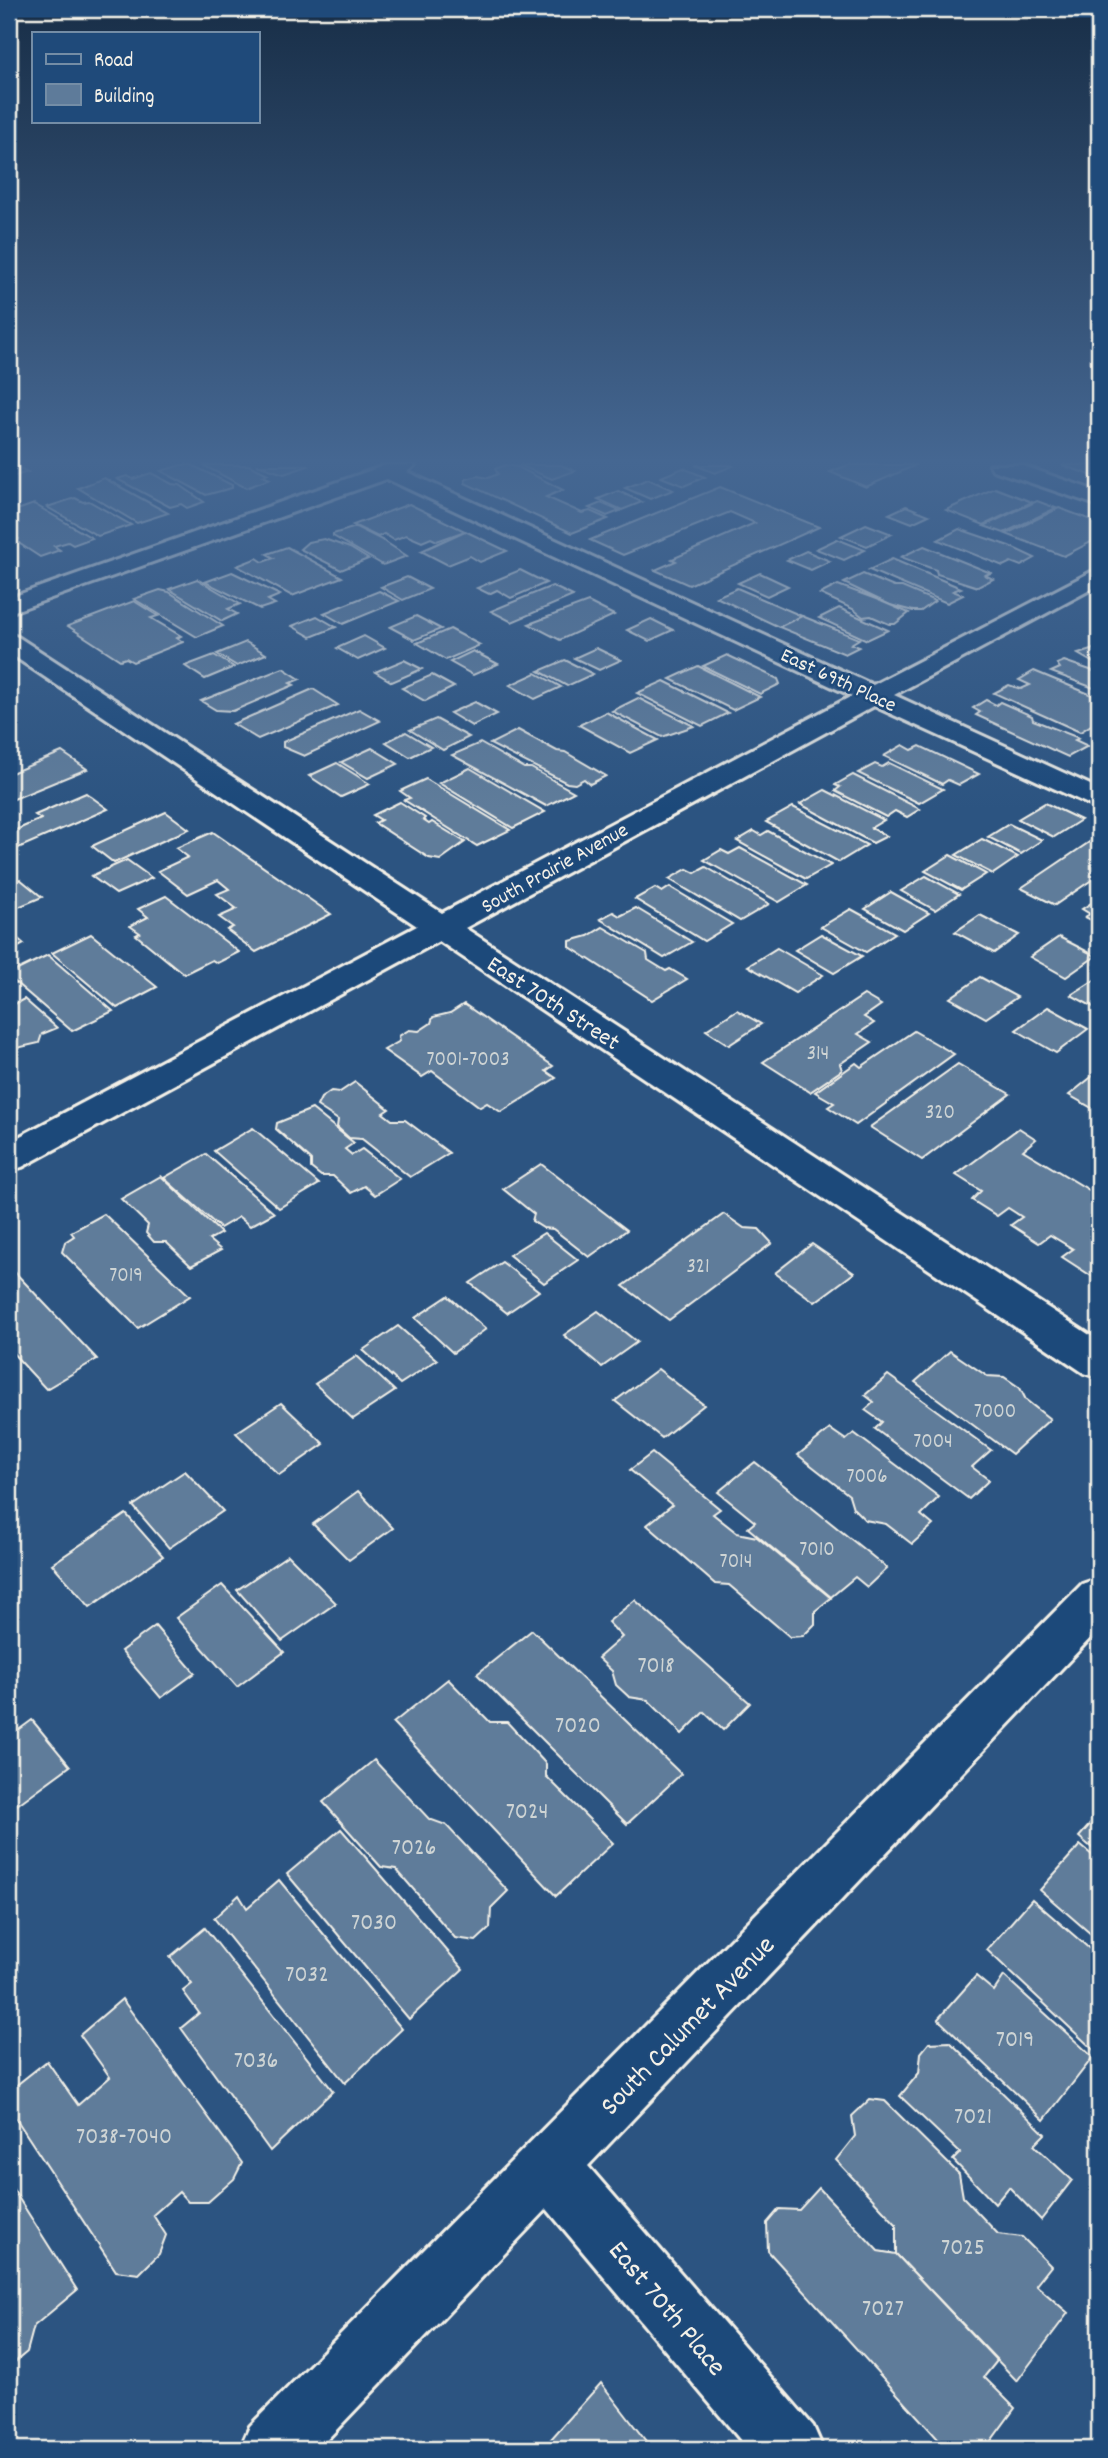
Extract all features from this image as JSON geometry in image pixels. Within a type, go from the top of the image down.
[{"type":"street","points":[[9,606],[83,580]]},
{"type":"street","name":"East 69th Place","points":[[632,580],[1099,800]]},
{"type":"street","name":"South Prairie Avenue","points":[[9,1158],[1090,580]]},
{"type":"street","name":"East 70th Street","points":[[9,642],[1099,1362]]},
{"type":"street","name":"South Calumet Avenue","points":[[273,2449],[1099,1598]]},
{"type":"street","name":"East 70th Place","points":[[548,2165],[790,2449]]},
{"type":"building","points":[[198,580],[240,604],[228,609],[237,614],[222,621],[169,589]]},
{"type":"building","points":[[248,580],[280,595],[268,600],[275,604],[260,609],[205,582]]},
{"type":"building","points":[[262,580],[335,580],[292,596]]},
{"type":"building","points":[[400,580],[412,580],[430,589],[403,600],[381,587]]},
{"type":"building","points":[[497,580],[539,580],[546,583],[511,598],[497,590],[489,594],[477,588]]},
{"type":"building","points":[[677,580],[701,580],[689,585]]},
{"type":"building","points":[[745,580],[774,580],[788,586],[767,596],[738,583]]},
{"type":"building","points":[[851,580],[877,580],[935,601],[921,611],[913,611],[890,605],[844,583]]},
{"type":"building","points":[[892,580],[941,580],[961,588],[953,591],[963,595],[947,603]]},
{"type":"building","points":[[955,580],[992,580],[978,587]]},
{"type":"building","points":[[838,585],[909,613],[895,624],[871,616],[863,617],[853,609],[820,594]]},
{"type":"building","points":[[552,586],[573,596],[512,622],[491,611]]},
{"type":"building","points":[[737,588],[802,616],[779,627],[716,597]]},
{"type":"building","points":[[160,590],[169,592],[223,626],[197,637],[134,599]]},
{"type":"building","points":[[379,591],[399,601],[343,624],[324,613]]},
{"type":"building","points":[[134,601],[158,616],[151,618],[181,636],[177,638],[183,642],[133,662],[126,658],[120,660],[68,626]]},
{"type":"building","points":[[588,602],[614,615],[560,640],[529,624]]},
{"type":"building","points":[[839,608],[888,630],[867,640],[819,618]]},
{"type":"building","points":[[317,616],[336,627],[311,637],[292,626]]},
{"type":"building","points":[[416,616],[441,629],[414,640],[390,627]]},
{"type":"building","points":[[802,616],[859,639],[851,644],[859,647],[845,654],[779,627]]},
{"type":"building","points":[[651,619],[673,630],[649,641],[627,630]]},
{"type":"building","points":[[450,629],[480,645],[446,660],[417,643]]},
{"type":"building","points":[[364,636],[385,648],[358,660],[337,648]]},
{"type":"building","points":[[246,642],[266,654],[237,666],[217,654]]},
{"type":"building","points":[[1098,646],[1099,666],[1078,654],[1091,650]]},
{"type":"building","points":[[596,648],[621,660],[599,670],[574,658]]},
{"type":"building","points":[[473,651],[498,664],[473,675],[450,662]]},
{"type":"building","points":[[214,655],[234,667],[205,679],[185,666]]},
{"type":"building","points":[[727,655],[778,679],[780,684],[760,694],[703,666]]},
{"type":"building","points":[[404,660],[422,669],[392,682],[375,672]]},
{"type":"building","points":[[565,660],[593,674],[567,686],[539,671]]},
{"type":"building","points":[[1064,661],[1099,673],[1099,690],[1051,672],[1060,668],[1057,664]]},
{"type":"building","points":[[698,666],[760,697],[733,710],[670,679]]},
{"type":"building","points":[[283,668],[300,679],[290,683],[294,685],[233,711],[216,710],[201,701]]},
{"type":"building","points":[[1034,671],[1099,698],[1099,720],[1080,732],[994,693],[1009,685],[1021,689],[1030,685],[1019,680]]},
{"type":"building","points":[[536,673],[561,687],[535,699],[510,685]]},
{"type":"building","points":[[432,675],[454,687],[425,701],[402,688]]},
{"type":"building","points":[[664,681],[728,713],[702,726],[637,693]]},
{"type":"building","points":[[313,689],[338,705],[258,739],[233,724]]},
{"type":"building","points":[[638,698],[694,726],[662,737],[612,711]]},
{"type":"building","points":[[986,700],[996,705],[1000,702],[1032,716],[1033,720],[1079,738],[1075,740],[1088,746],[1068,757],[976,715],[980,712],[973,708]]},
{"type":"building","points":[[475,702],[497,714],[472,726],[450,713]]},
{"type":"building","points":[[359,709],[380,721],[304,756],[283,747],[283,742]]},
{"type":"building","points":[[606,712],[658,740],[630,753],[579,725]]},
{"type":"building","points":[[436,719],[469,737],[443,750],[410,730]]},
{"type":"building","points":[[518,730],[557,751],[565,752],[606,776],[590,784],[584,779],[575,784],[567,783],[490,744]]},
{"type":"building","points":[[406,732],[431,747],[410,757],[386,742]]},
{"type":"building","points":[[480,743],[574,792],[546,806],[452,755]]},
{"type":"building","points":[[903,745],[912,750],[920,746],[979,774],[959,785],[948,780],[942,784],[884,756]]},
{"type":"building","points":[[372,748],[398,764],[368,778],[341,762]]},
{"type":"building","points":[[62,752],[87,769],[9,801],[9,774]]},
{"type":"building","points":[[337,763],[370,784],[341,797],[309,776]]},
{"type":"building","points":[[889,763],[943,789],[919,803],[858,773],[875,764],[882,767]]},
{"type":"building","points":[[470,768],[545,812],[513,828],[439,783]]},
{"type":"building","points":[[853,775],[920,809],[907,817],[895,811],[886,817],[835,791],[840,787],[835,785]]},
{"type":"building","points":[[426,779],[510,830],[477,846],[404,800],[410,798],[400,791]]},
{"type":"building","points":[[825,790],[884,820],[871,828],[887,836],[873,843],[800,804]]},
{"type":"building","points":[[86,793],[108,809],[9,852],[9,833],[41,819],[35,815]]},
{"type":"building","points":[[400,802],[425,818],[423,820],[429,824],[432,822],[465,842],[440,860],[429,858],[375,823],[381,820],[373,815]]},
{"type":"building","points":[[1045,803],[1081,820],[1054,837],[1018,819]]},
{"type":"building","points":[[793,807],[867,845],[839,862],[766,822]]},
{"type":"building","points":[[166,812],[189,829],[114,863],[92,846]]},
{"type":"building","points":[[1009,824],[1042,840],[1021,854],[988,837]]},
{"type":"building","points":[[754,831],[761,835],[768,831],[831,865],[806,879],[737,841]]},
{"type":"building","points":[[213,832],[331,914],[256,952],[227,930],[233,927],[219,917],[237,909],[217,894],[229,889],[218,880],[188,894],[158,871],[188,857],[176,848]]},
{"type":"building","points":[[982,839],[1018,857],[993,874],[956,855]]},
{"type":"building","points":[[1094,839],[1099,842],[1099,875],[1055,905],[1021,888]]},
{"type":"building","points":[[740,848],[807,885],[779,902],[704,860],[721,850],[729,854]]},
{"type":"building","points":[[950,855],[986,874],[961,890],[925,871]]},
{"type":"building","points":[[127,860],[152,878],[116,894],[91,876]]},
{"type":"building","points":[[706,867],[769,904],[740,921],[669,879],[687,869],[695,873]]},
{"type":"building","points":[[926,876],[959,894],[935,910],[901,891]]},
{"type":"building","points":[[20,879],[42,897],[9,911],[9,885]]},
{"type":"building","points":[[670,887],[732,924],[704,941],[635,899],[655,888],[662,892]]},
{"type":"building","points":[[891,892],[929,913],[903,930],[865,909]]},
{"type":"building","points":[[166,896],[239,952],[217,963],[212,960],[184,974],[136,935],[140,933],[130,926],[148,917],[138,909]]},
{"type":"building","points":[[1099,898],[1099,924],[1085,917],[1090,914],[1082,909]]},
{"type":"building","points":[[636,908],[692,942],[664,958],[600,919],[613,912],[620,916]]},
{"type":"building","points":[[851,909],[895,933],[866,952],[821,927]]},
{"type":"building","points":[[980,915],[1019,935],[994,953],[955,932]]},
{"type":"building","points":[[603,927],[647,953],[648,960],[687,979],[652,1000],[570,947],[570,941],[588,936]]},
{"type":"building","points":[[9,931],[24,944],[9,952]]},
{"type":"building","points":[[91,934],[157,987],[117,1008],[52,953]]},
{"type":"building","points":[[821,934],[862,956],[834,973],[795,950]]},
{"type":"building","points":[[1059,937],[1096,956],[1066,977],[1030,957]]},
{"type":"building","points":[[777,948],[823,975],[795,993],[748,966]]},
{"type":"building","points":[[48,955],[113,1011],[72,1031],[9,977],[9,974]]},
{"type":"building","points":[[980,977],[1017,997],[986,1018],[950,998]]},
{"type":"building","points":[[1099,977],[1099,1010],[1071,995]]},
{"type":"building","points":[[864,995],[881,1005],[864,1017],[874,1023],[858,1034],[872,1042],[840,1064],[842,1070],[810,1092],[763,1062]]},
{"type":"building","points":[[24,999],[57,1028],[42,1034],[39,1043],[17,1048],[9,1042],[9,1007]]},
{"type":"building","points":[[464,1004],[553,1066],[546,1071],[556,1078],[501,1112],[487,1103],[480,1107],[432,1071],[422,1077],[384,1050],[400,1041],[399,1036],[409,1030],[419,1031],[431,1023],[433,1017],[450,1013]]},
{"type":"building","points":[[1048,1007],[1088,1029],[1056,1053],[1016,1030]]},
{"type":"building","points":[[737,1010],[761,1024],[729,1045],[706,1030]]},
{"type":"building","points":[[914,1031],[954,1054],[856,1125],[828,1107],[834,1103],[815,1092],[856,1063],[861,1067]]},
{"type":"building","points":[[958,1064],[1010,1094],[922,1160],[870,1127]]},
{"type":"building","points":[[1094,1075],[1099,1078],[1099,1112],[1069,1095]]},
{"type":"building","points":[[355,1082],[389,1109],[383,1113],[392,1120],[405,1120],[449,1153],[410,1177],[362,1139],[349,1138],[337,1127],[338,1120],[317,1106],[321,1098],[331,1091],[340,1092]]},
{"type":"building","points":[[312,1109],[354,1143],[345,1149],[352,1155],[362,1149],[400,1179],[375,1195],[364,1186],[351,1193],[333,1176],[321,1176],[311,1168],[311,1160],[276,1129],[277,1123]]},
{"type":"building","points":[[253,1128],[319,1184],[279,1208],[214,1151]]},
{"type":"building","points":[[1019,1128],[1036,1139],[1023,1150],[1099,1196],[1099,1281],[1062,1257],[1073,1249],[1050,1235],[1039,1243],[1011,1225],[1022,1217],[1008,1208],[997,1216],[972,1200],[981,1191],[956,1175]]},
{"type":"building","points":[[206,1154],[274,1213],[250,1226],[239,1217],[220,1228],[164,1178]]},
{"type":"building","points":[[541,1164],[627,1230],[589,1257],[553,1229],[543,1228],[532,1221],[534,1214],[503,1189]]},
{"type":"building","points":[[161,1176],[221,1233],[209,1240],[221,1250],[191,1266],[166,1242],[154,1242],[146,1233],[148,1225],[121,1199]]},
{"type":"building","points":[[104,1214],[190,1296],[138,1328],[62,1252],[65,1242],[74,1236],[71,1232]]},
{"type":"building","points":[[724,1214],[744,1228],[759,1229],[772,1243],[669,1320],[623,1286]]},
{"type":"building","points":[[544,1233],[578,1260],[544,1283],[509,1255]]},
{"type":"building","points":[[812,1244],[854,1273],[815,1302],[775,1273]]},
{"type":"building","points":[[502,1262],[539,1291],[507,1313],[470,1283]]},
{"type":"building","points":[[9,1266],[97,1359],[46,1389],[9,1349]]},
{"type":"building","points":[[448,1296],[486,1329],[453,1353],[415,1318]]},
{"type":"building","points":[[598,1311],[637,1342],[602,1367],[564,1335]]},
{"type":"building","points":[[398,1326],[437,1360],[400,1384],[363,1350]]},
{"type":"building","points":[[950,1351],[987,1376],[1004,1377],[1020,1388],[1026,1400],[1050,1419],[1012,1454],[915,1382]]},
{"type":"building","points":[[357,1356],[395,1391],[353,1419],[315,1384]]},
{"type":"building","points":[[658,1369],[704,1405],[662,1438],[615,1401]]},
{"type":"building","points":[[888,1375],[991,1450],[972,1467],[989,1480],[969,1499],[875,1429],[882,1422],[865,1410],[874,1402],[865,1395]]},
{"type":"building","points":[[281,1403],[324,1444],[279,1475],[236,1433]]},
{"type":"building","points":[[830,1429],[846,1440],[854,1433],[939,1497],[921,1515],[933,1525],[912,1544],[886,1524],[865,1520],[853,1508],[849,1495],[798,1455]]},
{"type":"building","points":[[652,1453],[720,1509],[713,1514],[737,1533],[757,1537],[831,1598],[815,1611],[815,1624],[803,1636],[790,1637],[729,1585],[715,1584],[647,1525],[672,1505],[630,1470]]},
{"type":"building","points":[[755,1462],[887,1568],[867,1587],[855,1577],[831,1597],[748,1528],[755,1522],[718,1492]]},
{"type":"building","points":[[185,1471],[223,1511],[169,1548],[133,1506]]},
{"type":"building","points":[[358,1491],[393,1528],[349,1560],[313,1524]]},
{"type":"building","points":[[126,1514],[163,1556],[90,1607],[52,1564]]},
{"type":"building","points":[[288,1555],[336,1603],[282,1641],[237,1590]]},
{"type":"building","points":[[222,1585],[284,1652],[237,1687],[176,1618]]},
{"type":"building","points":[[635,1600],[750,1703],[723,1730],[704,1712],[682,1734],[648,1700],[629,1697],[616,1685],[612,1671],[598,1658],[622,1637],[608,1622]]},
{"type":"building","points":[[155,1626],[195,1673],[161,1698],[121,1651]]},
{"type":"building","points":[[532,1630],[681,1774],[627,1824],[477,1674]]},
{"type":"building","points":[[448,1679],[490,1722],[507,1722],[546,1764],[546,1776],[613,1843],[556,1896],[393,1723]]},
{"type":"building","points":[[32,1720],[70,1766],[17,1805],[9,1795],[9,1737]]},
{"type":"building","points":[[374,1760],[429,1819],[446,1825],[508,1891],[491,1908],[490,1928],[476,1941],[455,1938],[396,1869],[381,1867],[323,1802]]},
{"type":"building","points":[[1099,1814],[1099,1854],[1079,1837]]},
{"type":"building","points":[[341,1829],[463,1969],[409,2019],[287,1874]]},
{"type":"building","points":[[1080,1845],[1099,1861],[1099,1941],[1040,1890]]},
{"type":"building","points":[[279,1880],[402,2029],[345,2083],[214,1918],[239,1895],[247,1908]]},
{"type":"building","points":[[1032,1899],[1099,1957],[1099,2055],[987,1950]]},
{"type":"building","points":[[205,1928],[333,2091],[270,2151],[181,2028],[199,2013],[183,1991],[192,1984],[170,1957]]},
{"type":"building","points":[[976,1976],[994,1991],[1004,1976],[1093,2057],[1044,2120],[938,2019]]},
{"type":"building","points":[[122,1999],[242,2163],[234,2179],[208,2202],[188,2202],[179,2192],[153,2215],[166,2235],[159,2254],[139,2274],[116,2271],[9,2108],[9,2091],[47,2061],[78,2105],[110,2077],[80,2035]]},
{"type":"building","points":[[950,2042],[1045,2134],[1034,2145],[1072,2180],[1041,2220],[1009,2187],[995,2204],[953,2160],[960,2153],[900,2096],[919,2073],[921,2053],[929,2043]]},
{"type":"building","points":[[870,2099],[885,2101],[959,2174],[963,2197],[998,2234],[1022,2237],[1051,2266],[1036,2285],[1068,2313],[1017,2381],[896,2254],[896,2224],[836,2160],[855,2136],[852,2116]]},
{"type":"building","points":[[9,2183],[77,2290],[34,2326],[27,2352],[9,2367]]},
{"type":"building","points":[[819,2188],[878,2251],[896,2254],[997,2361],[984,2377],[1015,2408],[985,2449],[947,2449],[768,2251],[767,2223],[779,2209],[799,2210]]},
{"type":"building","points":[[601,2383],[652,2449],[542,2449]]}]
